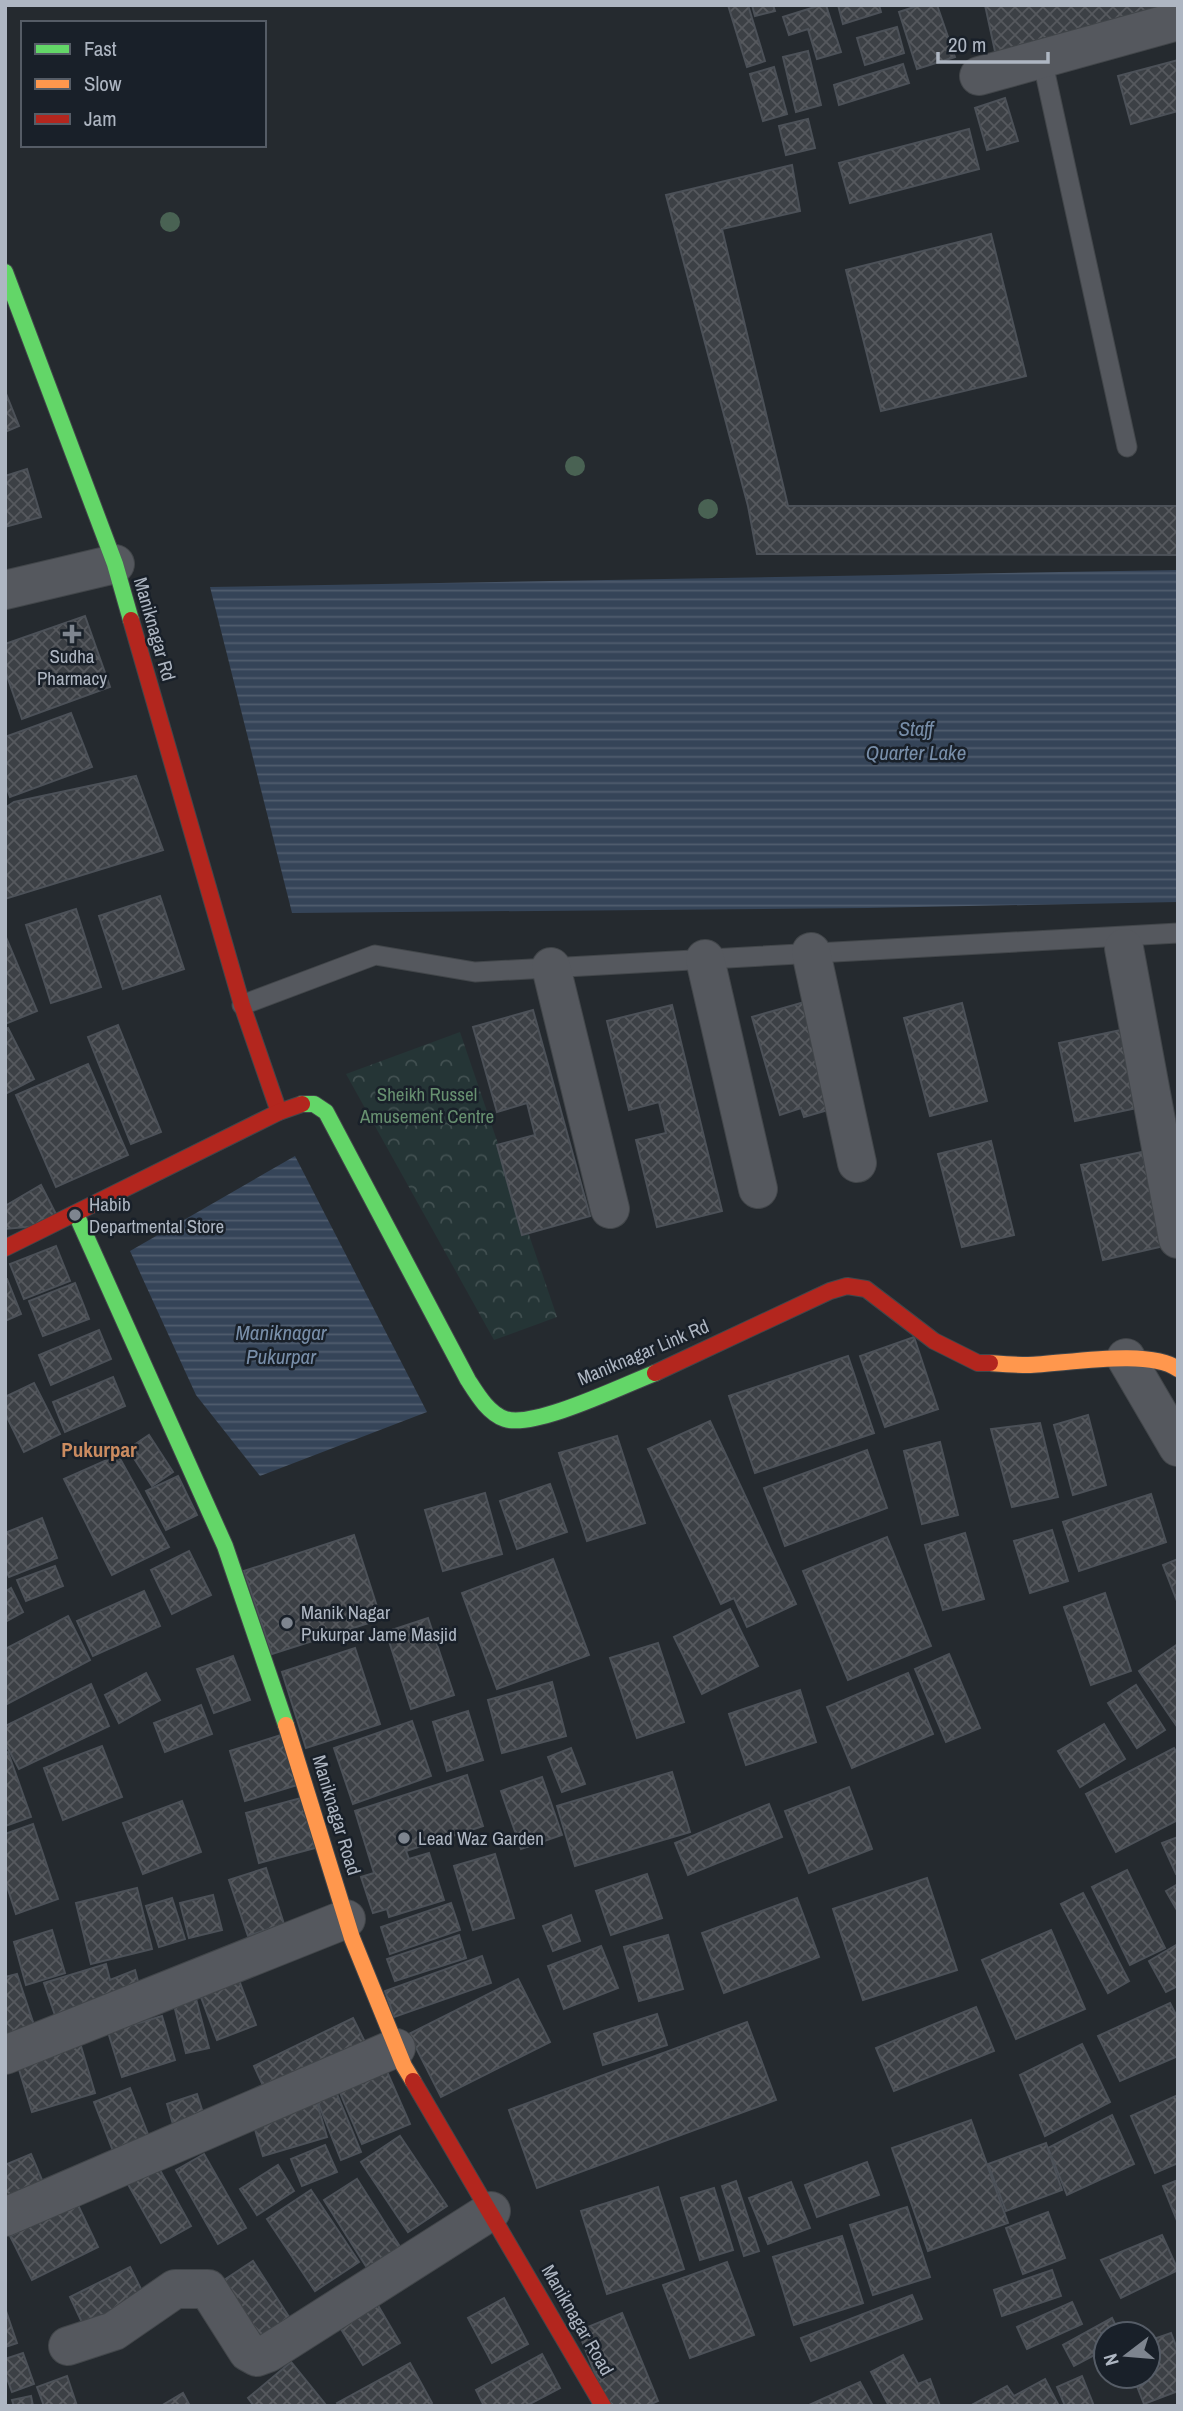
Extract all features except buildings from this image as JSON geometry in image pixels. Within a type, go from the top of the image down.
[{"type":"street","points":[[979,76],[1178,21]]},
{"type":"street","name":"Maniknagar Rd","points":[[5,272],[115,564],[242,1006],[279,1112]]},
{"type":"street","points":[[5,590],[115,564]]},
{"type":"street","points":[[1124,948],[1178,1239]]},
{"type":"street","points":[[811,952],[857,1163]]},
{"type":"street","points":[[705,959],[758,1189]]},
{"type":"street","points":[[551,967],[610,1209]]},
{"type":"street","name":"Maniknagar Link Rd","points":[[279,1112],[309,1101],[318,1104],[326,1112],[468,1380],[483,1403],[507,1423],[526,1422],[543,1417],[657,1372],[830,1291],[847,1286],[866,1289],[934,1341],[978,1363],[1027,1365],[1126,1358],[1171,1364],[1178,1369]]},
{"type":"street","points":[[5,1248],[279,1112]]},
{"type":"street","name":"Maniknagar Road","points":[[76,1214],[225,1546],[301,1769],[352,1938],[396,2048],[603,2406]]},
{"type":"street","points":[[1126,1358],[1178,1447]]},
{"type":"street","points":[[5,2055],[346,1919]]},
{"type":"street","points":[[5,2217],[396,2048]]},
{"type":"street","points":[[68,2346],[114,2331],[175,2289],[208,2289],[248,2352],[257,2357],[268,2353],[491,2211]]},
{"type":"lane","points":[[1042,59],[1127,447]]},
{"type":"lane","points":[[242,1006],[375,954],[475,972],[1178,933]]},
{"type":"green space","name":"Sheikh Russel Amusement Centre","points":[[460,1032],[557,1317],[494,1340],[346,1074]]},
{"type":"water","name":"Staff Quarter Lake","points":[[1178,570],[1178,902],[868,908],[292,913],[210,587]]},
{"type":"water","name":"Maniknagar Pukurpar","points":[[295,1156],[427,1412],[260,1476],[196,1395],[130,1251]]},
{"type":"traffic: fast","points":[[5,272],[115,564],[131,620]]},
{"type":"traffic: fast","points":[[302,1104],[314,1104],[326,1112],[468,1380],[493,1412],[505,1419],[536,1418],[579,1404],[655,1373]]},
{"type":"traffic: fast","points":[[76,1214],[225,1546],[286,1725]]},
{"type":"traffic: slow","points":[[990,1363],[1028,1365],[1128,1358],[1148,1359],[1178,1369]]},
{"type":"traffic: slow","points":[[286,1725],[352,1938],[404,2066],[413,2081]]},
{"type":"traffic: jam","points":[[131,620],[242,1005],[279,1112]]},
{"type":"traffic: jam","points":[[5,1248],[279,1112],[302,1104]]},
{"type":"traffic: jam","points":[[655,1373],[830,1291],[847,1286],[866,1289],[934,1341],[978,1363],[990,1363]]},
{"type":"traffic: jam","points":[[413,2081],[603,2406]]},
{"type":"place","name":"Sudha Pharmacy","points":[[72,634]]},
{"type":"place","name":"Habib Departmental Store","points":[[75,1215]]},
{"type":"place","name":"Manik Nagar Pukurpar Jame Masjid","points":[[287,1623]]},
{"type":"place","name":"Lead Waz Garden","points":[[404,1838]]},
{"type":"district","name":"Pukurpar","points":[[99,1449]]}]
